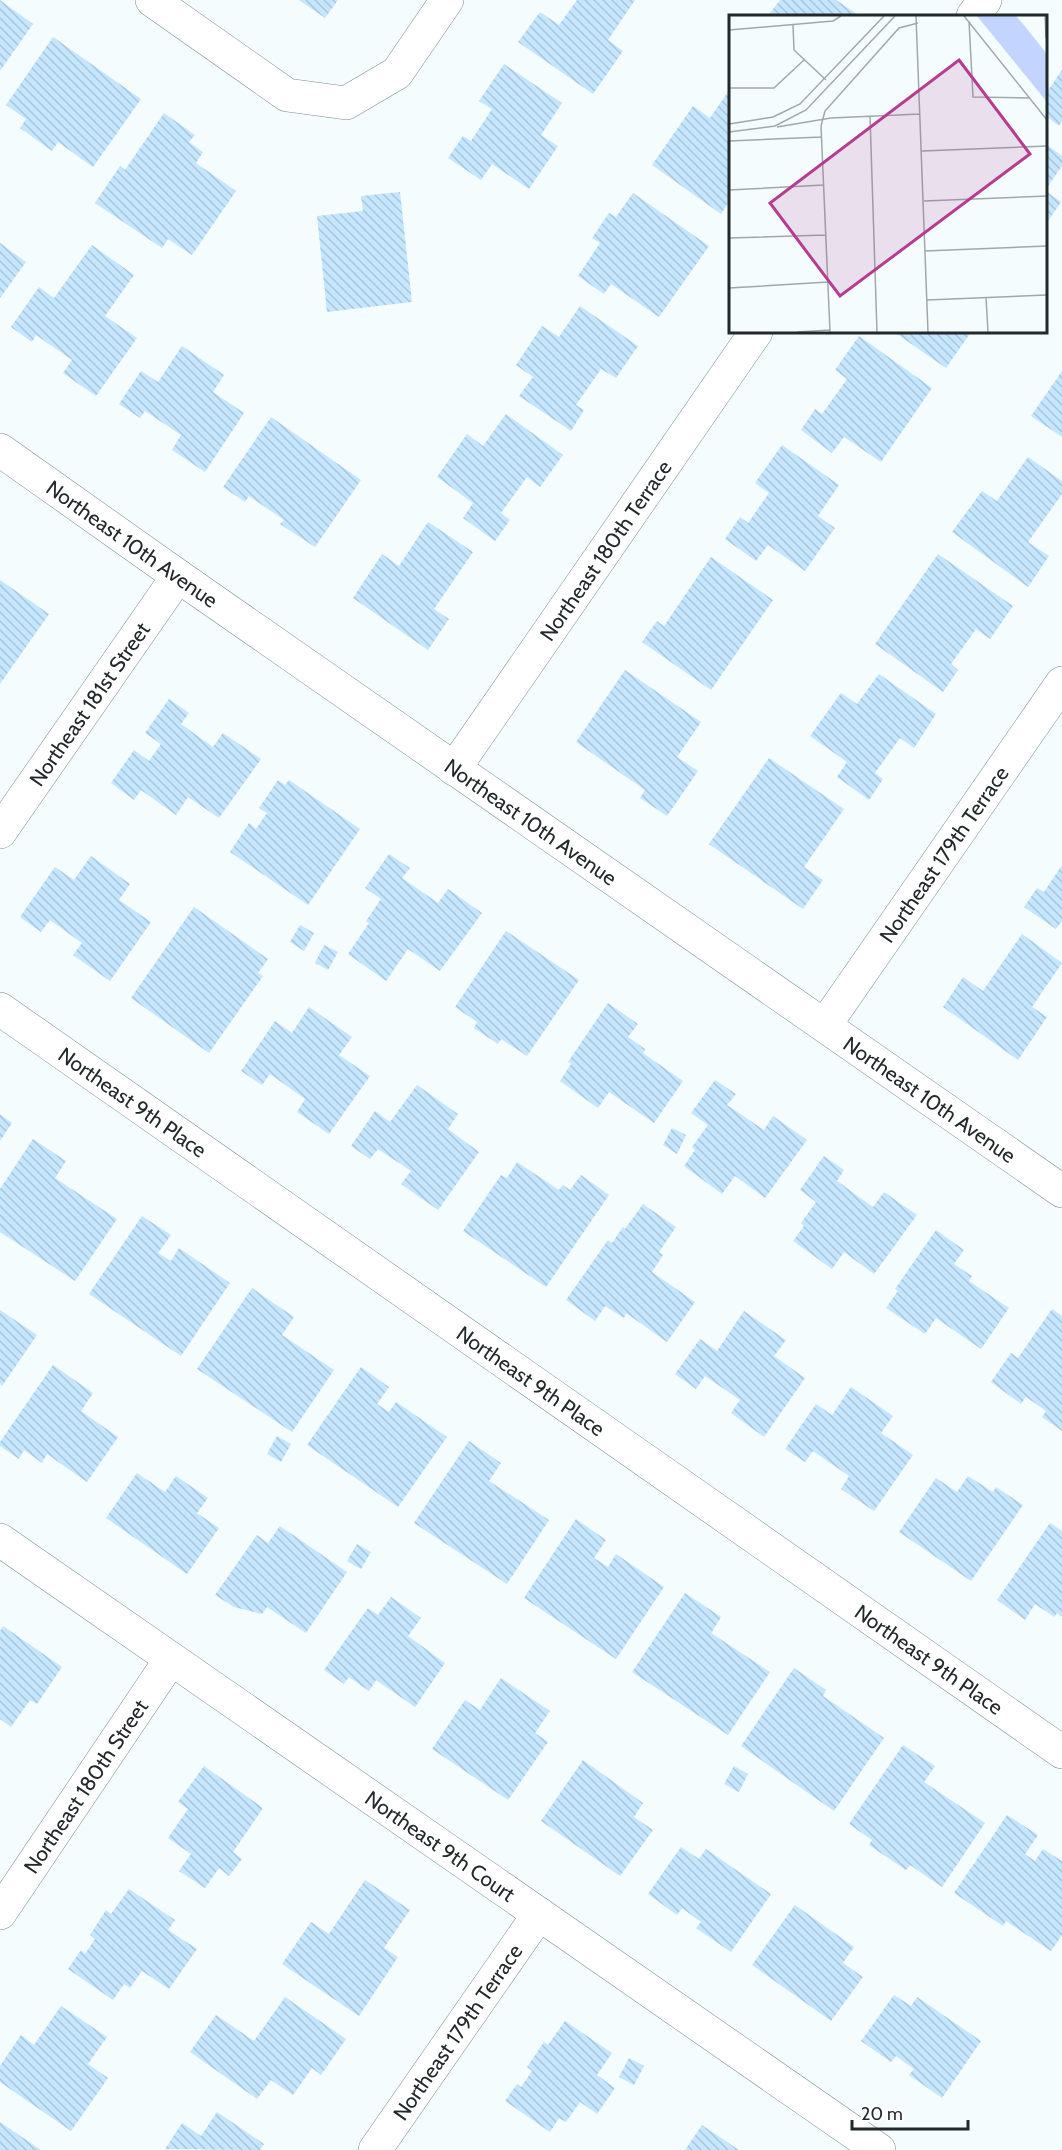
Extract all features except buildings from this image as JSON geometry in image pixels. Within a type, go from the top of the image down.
[{"type":"street","points":[[152,0],[287,95],[346,103],[397,73],[447,0]]},
{"type":"street","points":[[974,15],[985,0]]},
{"type":"street","name":"Northeast 180th Terrace","points":[[454,769],[755,333]]},
{"type":"street","name":"Northeast 10th Avenue","points":[[0,450],[454,769],[1062,1191]]},
{"type":"street","name":"Northeast 181st Street","points":[[0,832],[178,576]]},
{"type":"street","name":"Northeast 179th Terrace","points":[[825,1025],[1062,683]]},
{"type":"street","name":"Northeast 9th Place","points":[[0,1009],[1062,1752]]},
{"type":"street","name":"Northeast 9th Court","points":[[0,1540],[879,2150]]},
{"type":"street","name":"Northeast 180th Street","points":[[0,1913],[171,1659]]},
{"type":"street","name":"Northeast 179th Terrace","points":[[375,2150],[539,1914]]}]
